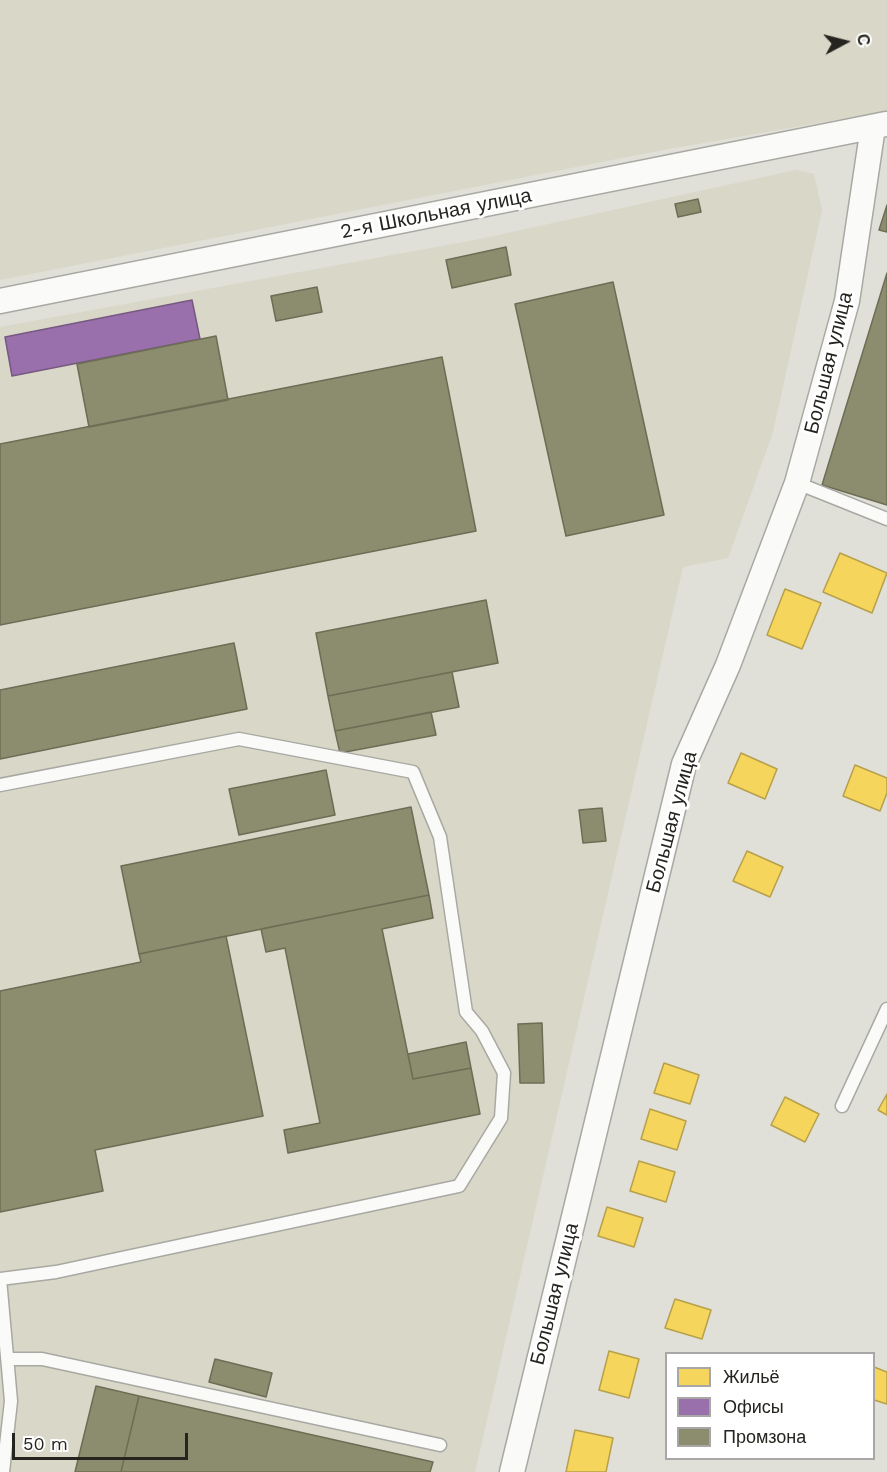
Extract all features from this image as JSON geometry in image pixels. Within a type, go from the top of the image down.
[{"type":"street","name":"2-я Школьная улица","points":[[0,301],[880,125]]},
{"type":"street","name":"Большая улица","points":[[512,1472],[684,764],[728,665],[797,483],[847,301],[880,125]]},
{"type":"lane","points":[[797,483],[887,519]]},
{"type":"lane","points":[[0,785],[239,740],[413,771],[440,837],[466,1012],[482,1031],[504,1073],[501,1118],[459,1186],[56,1272],[0,1278],[11,1401],[3,1472]]},
{"type":"lane","points":[[842,1106],[887,1009]]},
{"type":"lane","points":[[9,1359],[42,1359],[440,1445]]},
{"type":"shaded area","points":[[0,0],[887,0],[887,111],[663,150],[0,280]]},
{"type":"shaded area","points":[[796,170],[814,174],[822,210],[773,432],[728,558],[683,567],[475,1472],[0,1472],[0,327],[480,239]]},
{"type":"building: Жильё","points":[[840,553],[887,573],[872,613],[823,592]]},
{"type":"building: Жильё","points":[[785,589],[821,603],[802,649],[767,635]]},
{"type":"building: Жильё","points":[[741,753],[777,769],[765,799],[728,783]]},
{"type":"building: Жильё","points":[[855,765],[887,778],[887,793],[880,811],[843,796]]},
{"type":"building: Жильё","points":[[747,851],[783,867],[770,897],[733,881]]},
{"type":"building: Жильё","points":[[664,1063],[699,1075],[690,1104],[654,1093]]},
{"type":"building: Жильё","points":[[887,1094],[887,1115],[878,1110]]},
{"type":"building: Жильё","points":[[785,1097],[819,1114],[805,1142],[771,1125]]},
{"type":"building: Жильё","points":[[650,1109],[686,1121],[677,1150],[641,1139]]},
{"type":"building: Жильё","points":[[639,1161],[675,1172],[666,1202],[630,1191]]},
{"type":"building: Жильё","points":[[607,1207],[643,1218],[634,1247],[598,1236]]},
{"type":"building: Жильё","points":[[675,1299],[711,1310],[702,1339],[665,1328]]},
{"type":"building: Жильё","points":[[609,1351],[639,1359],[629,1398],[599,1390]]},
{"type":"building: Жильё","points":[[875,1367],[887,1372],[887,1404],[875,1400]]},
{"type":"building: Жильё","points":[[575,1430],[613,1438],[606,1472],[566,1472]]},
{"type":"building: Офисы","points":[[192,300],[200,339],[12,376],[5,337]]},
{"type":"building: Промзона","points":[[698,199],[701,212],[678,217],[675,204]]},
{"type":"building: Промзона","points":[[887,205],[887,232],[879,230]]},
{"type":"building: Промзона","points":[[506,247],[511,275],[452,288],[446,260]]},
{"type":"building: Промзона","points":[[887,273],[887,505],[822,485]]},
{"type":"building: Промзона","points":[[613,282],[664,515],[566,536],[515,304]]},
{"type":"building: Промзона","points":[[317,287],[322,312],[276,321],[271,296]]},
{"type":"building: Промзона","points":[[216,336],[228,400],[89,427],[77,364]]},
{"type":"building: Промзона","points":[[442,357],[476,531],[0,625],[0,444]]},
{"type":"building: Промзона","points":[[486,600],[498,663],[328,696],[316,633]]},
{"type":"building: Промзона","points":[[234,643],[247,709],[0,759],[0,690]]},
{"type":"building: Промзона","points":[[452,672],[459,707],[335,731],[328,696]]},
{"type":"building: Промзона","points":[[431,712],[436,735],[340,753],[335,731]]},
{"type":"building: Промзона","points":[[326,770],[335,815],[239,835],[229,789]]},
{"type":"building: Промзона","points":[[411,807],[429,895],[139,954],[121,866]]},
{"type":"building: Промзона","points":[[602,808],[606,841],[583,843],[579,810]]},
{"type":"building: Промзона","points":[[429,895],[433,918],[382,929],[413,1079],[471,1068],[480,1114],[288,1153],[284,1130],[320,1123],[285,948],[266,952],[261,929]]},
{"type":"building: Промзона","points":[[226,936],[263,1116],[95,1150],[103,1191],[0,1212],[0,991],[141,962],[139,954]]},
{"type":"building: Промзона","points":[[542,1023],[544,1083],[520,1083],[518,1024]]},
{"type":"building: Промзона","points":[[466,1042],[471,1068],[413,1079],[408,1054]]},
{"type":"building: Промзона","points":[[215,1359],[272,1373],[266,1397],[209,1382]]},
{"type":"building: Промзона","points":[[96,1386],[139,1396],[121,1472],[75,1472]]},
{"type":"building: Промзона","points":[[139,1396],[433,1462],[430,1472],[121,1472]]}]
